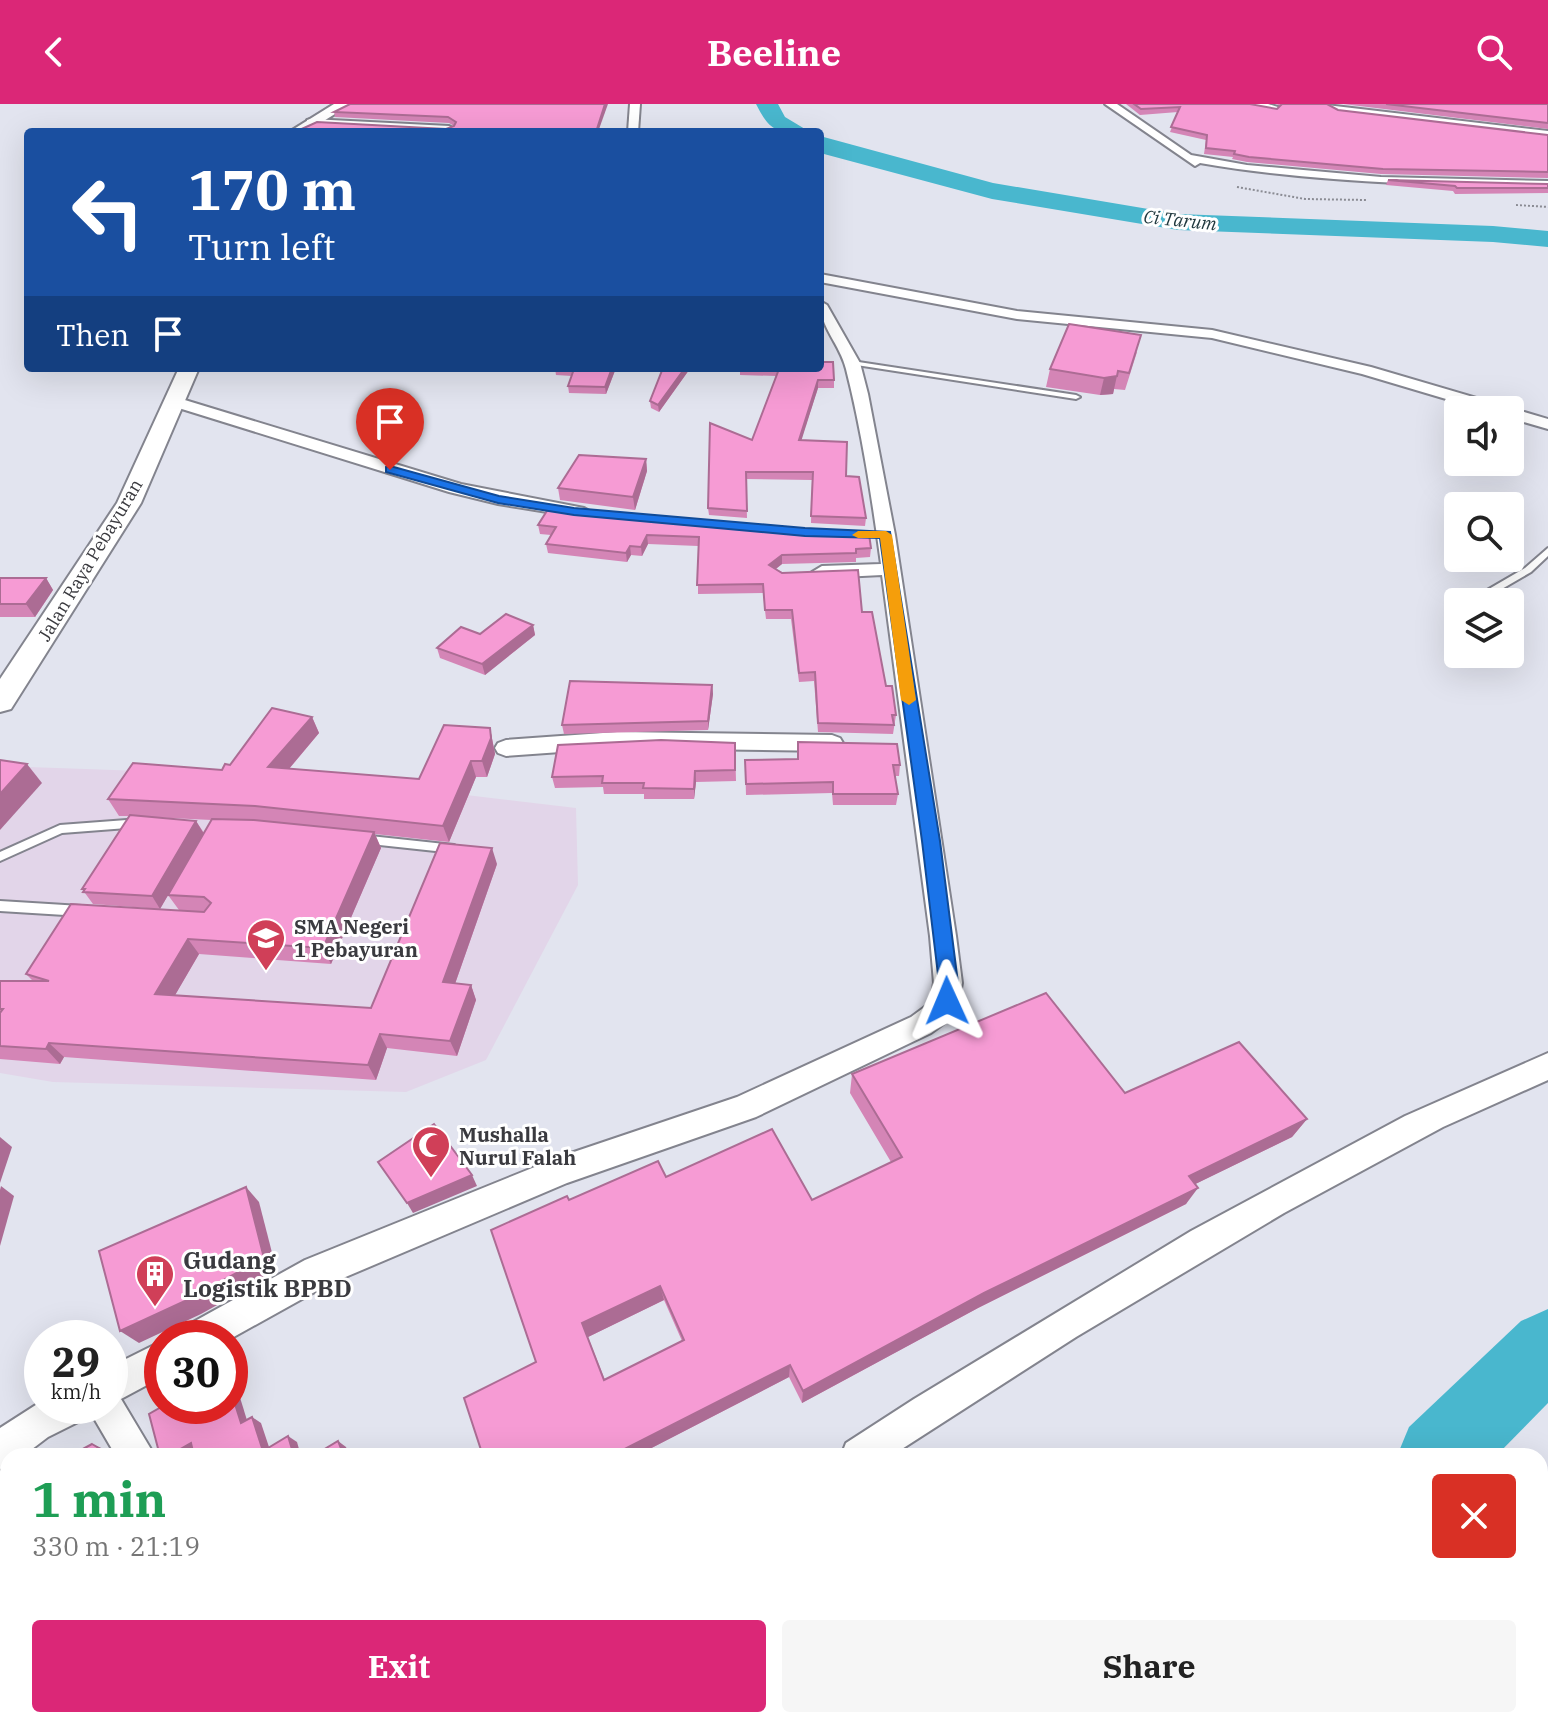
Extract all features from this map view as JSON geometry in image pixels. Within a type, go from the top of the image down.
[{"type":"main road","points":[[302,128],[344,104]]},
{"type":"main road","name":"Jalan Raya Pebayuran","points":[[0,702],[129,503],[187,372]]},
{"type":"street","points":[[633,128],[635,104]]},
{"type":"street","points":[[1110,104],[1191,160],[1381,180],[1548,184]]},
{"type":"street","points":[[1243,104],[1276,108]]},
{"type":"street","points":[[1323,104],[1337,109],[1548,134]]},
{"type":"street","points":[[311,122],[429,128]]},
{"type":"street","points":[[824,279],[998,312],[1212,334],[1366,370],[1453,396]]},
{"type":"street","points":[[230,1320],[317,1272],[562,1170],[745,1108],[933,1018],[947,1001],[948,983],[908,745],[890,569],[877,535],[844,363],[824,315]]},
{"type":"street","points":[[175,402],[455,488],[510,502],[601,515]]},
{"type":"street","points":[[1524,417],[1548,424]]},
{"type":"street","points":[[796,573],[890,569]]},
{"type":"street","points":[[506,748],[617,740],[856,744]]},
{"type":"street","points":[[871,1448],[979,1376],[1182,1253],[1417,1125],[1548,1066]]},
{"type":"street","points":[[4,1448],[35,1424]]},
{"type":"street","points":[[117,1424],[132,1448]]},
{"type":"lane","points":[[844,363],[1076,397]]},
{"type":"lane","points":[[1497,588],[1528,570],[1548,551]]},
{"type":"lane","points":[[0,857],[60,829],[146,823]]},
{"type":"lane","points":[[341,837],[466,850]]},
{"type":"lane","points":[[0,906],[91,911]]},
{"type":"shaded area","name":"SMA Negeri 1 Pebayuran","points":[[0,766],[315,777],[576,808],[578,885],[486,1060],[406,1092],[53,1082],[0,1073]]},
{"type":"building","points":[[350,104],[605,104],[597,128],[449,128],[456,122],[448,117],[334,112]]},
{"type":"building","points":[[1134,104],[1250,104],[1277,109],[1282,104],[1327,104],[1338,110],[1548,135],[1548,172],[1383,169],[1249,157],[1234,154],[1235,151],[1206,148],[1207,135],[1171,127],[1180,107],[1141,109]]},
{"type":"building","points":[[1386,104],[1548,104],[1548,123]]},
{"type":"building","points":[[317,122],[428,128],[304,128]]},
{"type":"building","points":[[1388,180],[1548,184],[1548,188],[1457,188]]},
{"type":"building","points":[[1069,324],[1141,335],[1129,373],[1118,371],[1117,376],[1104,378],[1050,369]]},
{"type":"building","points":[[824,362],[833,362],[834,380],[818,380],[799,440],[847,442],[846,476],[859,477],[866,518],[811,516],[813,472],[746,472],[747,511],[708,508],[710,423],[752,440],[778,372],[824,372]]},
{"type":"building","points":[[573,372],[611,372],[605,387],[568,386]]},
{"type":"building","points":[[661,372],[682,372],[658,405],[650,401]]},
{"type":"building","points":[[579,455],[646,459],[633,497],[558,488]]},
{"type":"building","points":[[550,506],[614,515],[805,532],[869,534],[871,548],[856,549],[856,553],[782,555],[769,565],[782,573],[858,570],[862,612],[872,612],[886,686],[892,686],[896,715],[892,715],[894,725],[818,723],[815,672],[799,673],[792,610],[765,610],[763,584],[697,585],[699,537],[647,535],[641,547],[630,546],[626,553],[546,544],[556,527],[538,525]]},
{"type":"building","points":[[0,578],[46,578],[26,604],[0,604]]},
{"type":"building","points":[[506,614],[533,625],[482,664],[437,648],[461,627],[480,634]]},
{"type":"building","points":[[570,681],[712,685],[708,721],[562,725]]},
{"type":"building","points":[[272,708],[312,717],[268,767],[419,779],[444,725],[490,728],[491,738],[482,761],[471,761],[443,826],[255,806],[108,799],[133,763],[222,770],[225,764],[230,765]]},
{"type":"building","points":[[661,740],[735,743],[735,770],[695,771],[694,789],[643,788],[644,783],[602,783],[603,776],[552,777],[558,745]]},
{"type":"building","points":[[798,742],[897,744],[900,765],[893,765],[898,794],[833,794],[833,782],[746,784],[745,760],[798,759]]},
{"type":"building","points":[[0,760],[27,764],[0,794]]},
{"type":"building","points":[[130,815],[196,821],[152,896],[83,892],[85,889],[82,889]]},
{"type":"building","points":[[212,819],[374,832],[323,948],[188,939],[155,994],[371,1008],[440,843],[492,848],[443,982],[471,985],[450,1041],[380,1034],[368,1065],[49,1043],[46,1049],[0,1046],[0,1013],[3,1009],[0,1009],[0,981],[49,981],[26,974],[71,904],[204,912],[211,903],[204,897],[168,895]]},
{"type":"building","points":[[1046,993],[1125,1093],[1239,1042],[1307,1119],[1189,1176],[1198,1188],[984,1293],[803,1391],[790,1365],[627,1448],[480,1448],[464,1398],[536,1362],[491,1230],[567,1196],[569,1200],[658,1161],[666,1177],[772,1129],[812,1200],[902,1157],[852,1074]],"holes":[[[660,1286],[684,1340],[604,1380],[582,1323]]]},
{"type":"building","name":"Mushalla Nurul Falah","points":[[434,1124],[472,1175],[407,1203],[378,1162]]},
{"type":"building","name":"Gudang Logistik BPBD","points":[[246,1187],[264,1258],[185,1301],[128,1327],[128,1320],[117,1320],[99,1251]]},
{"type":"building","points":[[252,1417],[262,1448],[192,1448],[191,1443],[182,1448],[158,1448],[152,1424],[248,1424]]},
{"type":"building","points":[[288,1436],[292,1448],[268,1448]]},
{"type":"building","points":[[338,1441],[341,1448],[326,1448]]},
{"type":"waterway","name":"Ci Tarum","points":[[767,104],[776,121],[790,128]]},
{"type":"waterway","name":"Ci Tarum","points":[[824,145],[992,191],[1178,222],[1493,234],[1548,239]]},
{"type":"waterway","name":"Ci Tarum","points":[[1446,1448],[1548,1348]]},
{"type":"slow traffic","points":[[858,535],[886,535],[909,700]]},
{"type":"place","name":"SMA Negeri 1 Pebayuran","points":[[266,972]]},
{"type":"place","name":"Mushalla Nurul Falah","points":[[431,1179]]},
{"type":"place","name":"Gudang Logistik BPBD","points":[[155,1308]]},
{"type":"route","points":[[390,470],[535,506],[647,519],[805,532],[886,535],[903,668],[927,809],[948,983],[947,1001]]}]
